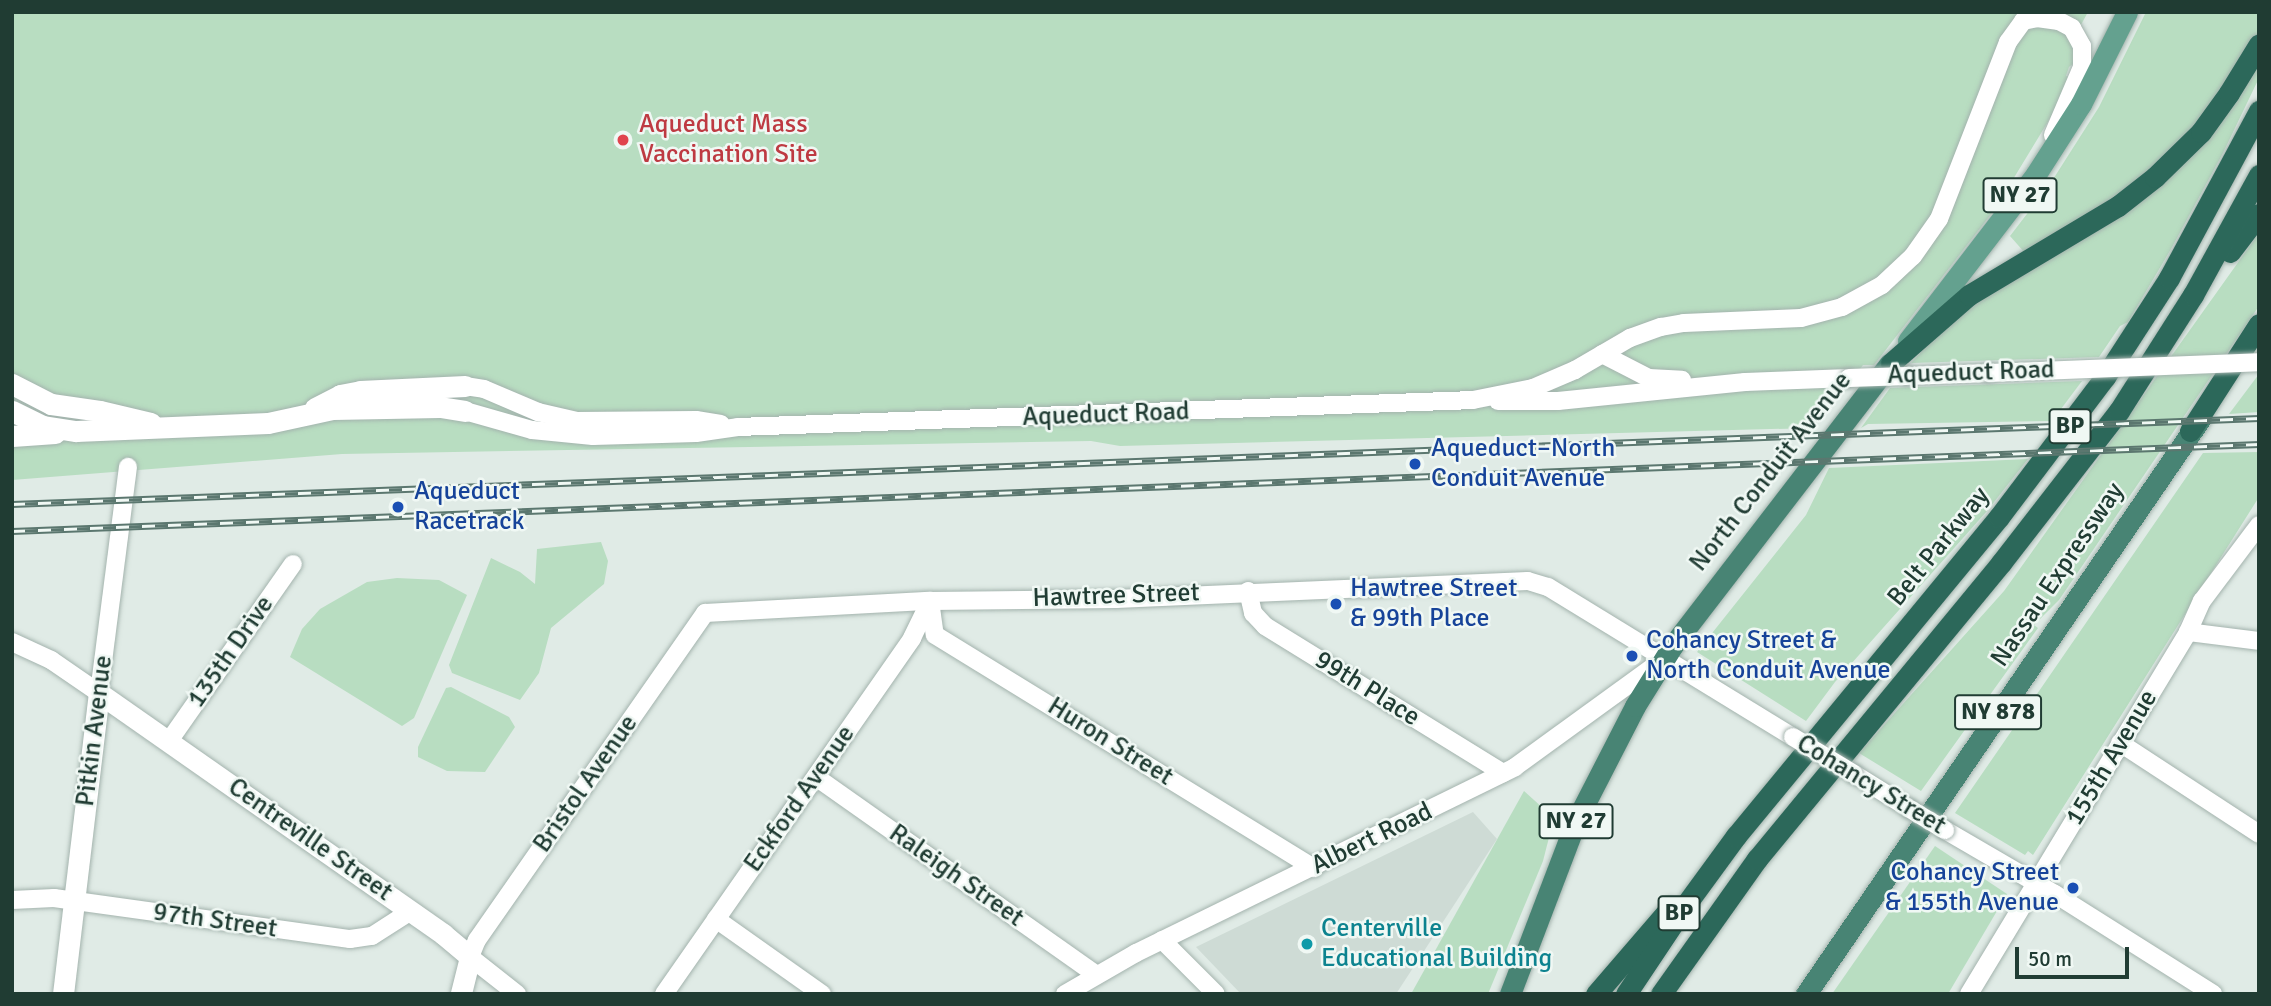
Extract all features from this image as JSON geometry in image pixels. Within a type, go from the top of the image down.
[{"type":"highway","points":[[1899,370],[1980,287],[2107,213],[2155,177],[2187,147],[2217,112],[2259,44]]},
{"type":"highway","name":"Belt Parkway","points":[[1626,994],[1684,907],[1736,836],[1925,610],[2062,438],[2149,311],[2259,111]]},
{"type":"highway","name":"BP","points":[[1661,994],[1756,859],[1993,574],[2134,389],[2180,318],[2259,175]]},
{"type":"highway","points":[[2180,318],[2259,214]]},
{"type":"highway","name":"Nassau Expressway","points":[[1806,994],[2190,431],[2259,324]]},
{"type":"highway","points":[[2190,431],[2259,349]]},
{"type":"highway","name":"North Conduit Avenue","points":[[1510,994],[1561,857],[1594,781],[1664,659],[1899,370]]},
{"type":"highway","points":[[1596,994],[1642,938],[1736,836]]},
{"type":"main road","name":"North Conduit Avenue","points":[[1899,370],[2036,174],[2081,104],[2127,12]]},
{"type":"street","name":"Aqueduct Road","points":[[1474,400],[1548,383],[1639,334],[1672,325],[1790,319],[1828,312],[1863,297],[1894,276],[1922,245],[1942,211],[2004,51],[2026,17],[2046,18],[2066,24],[2077,34],[2084,54],[2082,67],[2036,174]]},
{"type":"street","points":[[1602,354],[1649,378],[1745,382]]},
{"type":"street","name":"Aqueduct Road","points":[[12,411],[35,423],[66,431],[146,431],[167,426],[268,423],[333,409],[440,407],[466,411],[532,430],[573,435],[696,433],[738,427],[1474,400],[1558,401],[1745,382],[1849,378],[1899,370],[1989,373],[2259,362]]},
{"type":"street","name":"Aqueduct Road","points":[[12,384],[51,404],[100,411],[167,426]]},
{"type":"street","name":"Aqueduct Road","points":[[304,414],[330,399],[351,392],[465,386],[484,389],[538,412],[576,421],[696,420],[738,427]]},
{"type":"street","points":[[12,436],[66,431]]},
{"type":"street","name":"Pitkin Avenue","points":[[63,994],[128,467]]},
{"type":"street","name":"155th Avenue","points":[[1969,994],[2188,632],[2202,601],[2259,525]]},
{"type":"street","name":"135th Drive","points":[[169,741],[293,564]]},
{"type":"street","name":"Cohancy Street","points":[[1528,581],[1548,587],[2035,885],[2055,894],[2213,994]]},
{"type":"street","name":"Hawtree Street","points":[[705,614],[930,601],[1116,599],[1248,591],[1528,581]]},
{"type":"street","name":"99th Place","points":[[1248,591],[1253,613],[1266,627],[1503,773]]},
{"type":"street","name":"Eckford Avenue","points":[[664,994],[912,638],[930,601]]},
{"type":"street","name":"Huron Street","points":[[930,601],[935,635],[1314,868]]},
{"type":"street","name":"Bristol Avenue","points":[[470,957],[477,940],[705,614]]},
{"type":"street","points":[[2188,632],[2259,641]]},
{"type":"street","points":[[12,642],[51,660],[99,693]]},
{"type":"street","name":"Albert Road","points":[[1065,994],[1095,974],[1162,940],[1314,868],[1503,773],[1554,741],[1664,659]]},
{"type":"street","name":"Centreville Street","points":[[99,693],[411,911],[517,994]]},
{"type":"street","points":[[2120,743],[2254,828]]},
{"type":"street","name":"Raleigh Street","points":[[816,777],[1095,974]]},
{"type":"street","name":"97th Street","points":[[12,900],[54,898],[350,939],[372,936],[411,911]]},
{"type":"street","points":[[716,919],[822,994]]},
{"type":"street","points":[[1162,940],[1216,994]]},
{"type":"street","points":[[461,994],[470,957]]},
{"type":"shaded area","points":[[1473,812],[1497,839],[1396,994],[1241,994],[1196,947]]},
{"type":"green space","name":"Aqueduct Racetrack","points":[[12,12],[2088,12],[2072,41],[2074,63],[2069,67],[2066,76],[2072,78],[2066,92],[1995,209],[1874,365],[1863,365],[1812,428],[1120,446],[1091,441],[342,454],[12,480]]},
{"type":"green space","points":[[2146,12],[2259,12],[2259,33],[2236,75],[2177,150],[2125,192],[2025,253],[2010,236],[2050,184],[2099,107]]},
{"type":"green space","points":[[2259,66],[2259,78],[2223,153],[2171,249],[2128,322],[2120,326],[2099,357],[1911,363],[1954,317],[2072,242]]},
{"type":"green space","points":[[2259,233],[2259,306],[2059,600],[2034,625],[2038,628],[1921,791],[1859,753],[2004,591]]},
{"type":"green space","points":[[2259,374],[2259,412],[2229,414]]},
{"type":"green space","points":[[2082,381],[2052,421],[1868,424],[1861,428],[1890,388]]},
{"type":"green space","points":[[2259,452],[2259,497],[2033,855],[2028,851],[2025,855],[1955,813],[2203,453]]},
{"type":"green space","points":[[2028,459],[1987,511],[1835,682],[1806,721],[1697,652],[1806,515],[1829,468]]},
{"type":"green space","points":[[601,542],[608,561],[604,584],[551,628],[539,673],[520,700],[452,673],[449,665],[491,558],[520,572],[535,584],[537,549]]},
{"type":"green space","points":[[397,578],[439,580],[467,595],[414,718],[402,726],[290,657],[302,629],[320,609],[367,582]]},
{"type":"green space","points":[[451,687],[509,717],[515,727],[485,772],[447,771],[418,757],[418,747],[446,688]]},
{"type":"green space","points":[[1524,791],[1554,818],[1543,861],[1488,994],[1411,994]]},
{"type":"green space","points":[[1935,846],[2007,894],[1948,994],[1832,994]]},
{"type":"railway","points":[[12,504],[2259,418]]},
{"type":"railway","points":[[12,531],[2259,444]]},
{"type":"place","name":"Aqueduct Mass Vaccination Site","points":[[623,140]]},
{"type":"place","name":"Aqueduct–North Conduit Avenue","points":[[1415,464]]},
{"type":"place","name":"Aqueduct Racetrack","points":[[398,507]]},
{"type":"place","name":"Hawtree Street & 99th Place","points":[[1336,604]]},
{"type":"place","name":"Cohancy Street & North Conduit Avenue","points":[[1632,656]]},
{"type":"place","name":"Cohancy Street & 155th Avenue","points":[[2073,888]]},
{"type":"place","name":"Centerville Educational Building","points":[[1307,944]]}]
